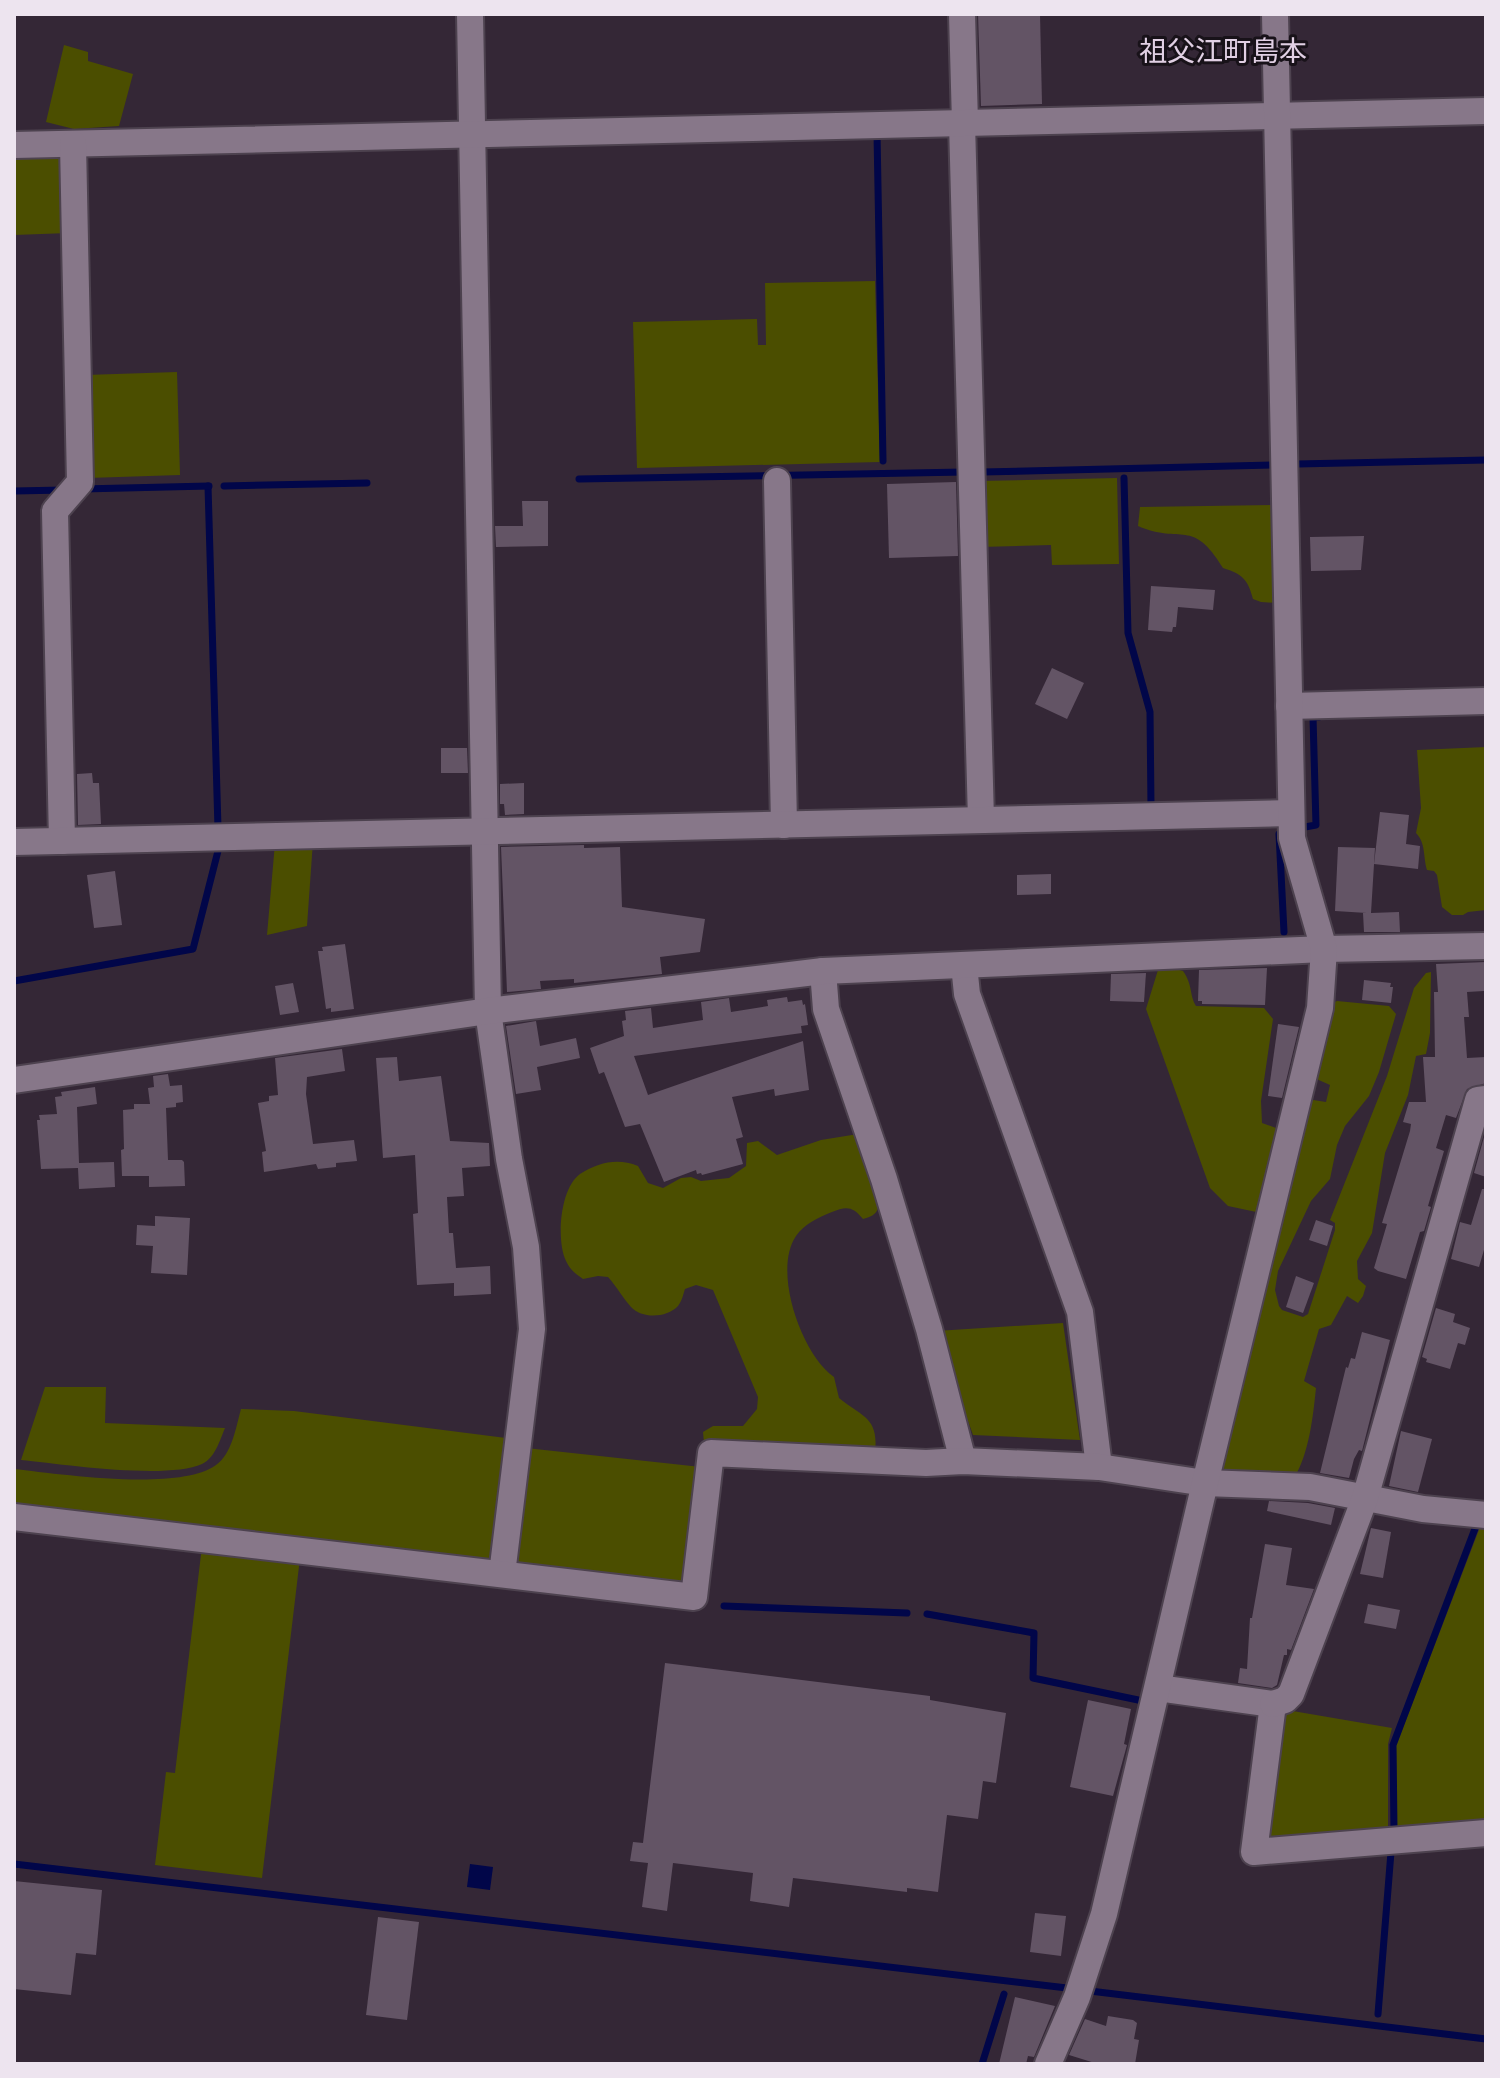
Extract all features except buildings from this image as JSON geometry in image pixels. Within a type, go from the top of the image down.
[{"type":"street","points":[[470,14],[488,1011],[509,1159],[526,1247],[532,1329],[502,1574]]},
{"type":"street","points":[[962,14],[981,820]]},
{"type":"street","points":[[1048,2064],[1077,1997],[1104,1914],[1320,1008],[1324,949],[1292,838],[1275,14]]},
{"type":"street","points":[[14,145],[1486,111]]},
{"type":"street","points":[[62,841],[55,511],[80,482],[73,144]]},
{"type":"street","points":[[777,481],[784,825]]},
{"type":"street","points":[[1289,706],[1486,701]]},
{"type":"street","points":[[14,842],[1291,813]]},
{"type":"street","points":[[14,1080],[488,1011],[823,971],[1324,949],[1486,946]]},
{"type":"street","points":[[964,965],[967,994],[1080,1312],[1099,1467]]},
{"type":"street","points":[[823,971],[826,1009],[889,1194],[929,1329],[963,1461]]},
{"type":"street","points":[[1158,1688],[1273,1704],[1291,1694],[1365,1498],[1478,1100],[1486,1099]]},
{"type":"street","points":[[14,1517],[694,1597],[711,1453],[1099,1467],[1205,1483],[1310,1487],[1423,1509],[1486,1515]]},
{"type":"street","points":[[1273,1704],[1254,1852],[1486,1833]]},
{"type":"shaded area","points":[[64,45],[88,52],[88,61],[133,74],[119,126],[74,129],[46,122]]},
{"type":"shaded area","points":[[63,153],[69,233],[14,235],[14,154]]},
{"type":"shaded area","points":[[875,281],[880,462],[637,468],[633,322],[757,319],[758,345],[766,345],[765,283]]},
{"type":"shaded area","points":[[177,372],[180,475],[88,478],[85,375]]},
{"type":"shaded area","points":[[1117,478],[1119,564],[1052,565],[1051,545],[980,547],[978,481]]},
{"type":"shaded area","points":[[1275,505],[1278,603],[1253,599],[1244,579],[1223,568],[1212,552],[1194,537],[1138,526],[1140,507]]},
{"type":"shaded area","points":[[1486,747],[1486,910],[1452,915],[1442,907],[1437,875],[1427,870],[1423,846],[1416,833],[1421,808],[1417,750]]},
{"type":"shaded area","points":[[313,841],[307,926],[267,935],[275,843]]},
{"type":"shaded area","points":[[1172,968],[1183,971],[1196,1006],[1264,1008],[1273,1019],[1261,1101],[1262,1123],[1276,1128],[1281,1136],[1261,1213],[1228,1206],[1210,1188],[1146,1009],[1158,970]]},
{"type":"shaded area","points":[[1431,972],[1430,1033],[1426,1054],[1416,1056],[1408,1095],[1385,1153],[1372,1233],[1357,1261],[1358,1279],[1366,1286],[1358,1303],[1347,1296],[1331,1325],[1319,1329],[1304,1381],[1316,1388],[1310,1435],[1299,1468],[1294,1478],[1221,1476],[1219,1469],[1307,1099],[1326,1102],[1330,1085],[1312,1077],[1329,1005],[1337,1001],[1389,1006],[1396,1014],[1369,1096],[1345,1126],[1337,1145],[1330,1179],[1311,1201],[1278,1271],[1275,1290],[1279,1306],[1303,1317],[1308,1314],[1335,1230],[1335,1223],[1330,1220],[1387,1076],[1414,988],[1426,973]]},
{"type":"shaded area","points":[[858,1134],[876,1182],[877,1210],[863,1219],[852,1209],[841,1209],[812,1221],[796,1236],[789,1251],[787,1270],[794,1311],[811,1351],[834,1377],[839,1398],[862,1414],[871,1425],[876,1440],[875,1452],[704,1443],[703,1432],[713,1426],[743,1426],[757,1409],[758,1397],[713,1290],[696,1285],[685,1289],[673,1310],[661,1315],[648,1315],[631,1307],[608,1277],[583,1279],[569,1267],[561,1241],[562,1215],[568,1191],[580,1174],[609,1162],[638,1166],[648,1183],[663,1188],[681,1178],[691,1177],[701,1181],[729,1178],[746,1166],[747,1143],[758,1141],[777,1155],[821,1140]]},
{"type":"shaded area","points":[[1063,1323],[1080,1440],[973,1435],[936,1331]]},
{"type":"shaded area","points":[[45,1387],[106,1387],[105,1423],[225,1428],[210,1458],[186,1469],[113,1470],[21,1460]]},
{"type":"shaded area","points":[[241,1409],[294,1411],[514,1439],[495,1564],[14,1508],[14,1469],[118,1479],[175,1478],[199,1473],[216,1465],[226,1454]]},
{"type":"shaded area","points":[[526,1448],[701,1467],[688,1583],[512,1568]]},
{"type":"shaded area","points":[[1482,1522],[1486,1522],[1486,1824],[1397,1831],[1396,1746]]},
{"type":"shaded area","points":[[202,1546],[300,1558],[262,1878],[155,1865],[166,1772],[175,1773]]},
{"type":"shaded area","points":[[1281,1709],[1392,1728],[1388,1744],[1388,1831],[1268,1842]]},
{"type":"shaded area","points":[[470,1864],[493,1867],[490,1890],[467,1887]]},
{"type":"waterway","points":[[877,133],[883,461]]},
{"type":"waterway","points":[[1297,464],[1486,460]]},
{"type":"waterway","points":[[982,472],[1274,465]]},
{"type":"waterway","points":[[579,479],[964,472]]},
{"type":"waterway","points":[[1124,478],[1128,633],[1150,712],[1151,806],[1155,807]]},
{"type":"waterway","points":[[224,486],[367,483]]},
{"type":"waterway","points":[[208,486],[218,828]]},
{"type":"waterway","points":[[82,489],[209,486]]},
{"type":"waterway","points":[[14,491],[64,490]]},
{"type":"waterway","points":[[1305,827],[1316,825],[1313,717],[1319,717]]},
{"type":"waterway","points":[[1279,834],[1284,932]]},
{"type":"waterway","points":[[14,981],[193,949],[219,847]]},
{"type":"waterway","points":[[1394,1830],[1393,1745],[1476,1526]]},
{"type":"waterway","points":[[724,1606],[907,1613]]},
{"type":"waterway","points":[[927,1614],[1034,1633],[1033,1678],[1143,1701]]},
{"type":"waterway","points":[[1378,2014],[1391,1852]]},
{"type":"waterway","points":[[14,1864],[1067,1988]]},
{"type":"waterway","points":[[1090,1991],[1486,2039]]},
{"type":"waterway","points":[[982,2064],[1004,1994]]},
{"type":"district","name":"祖父江町島本","points":[[1223,51]]}]
